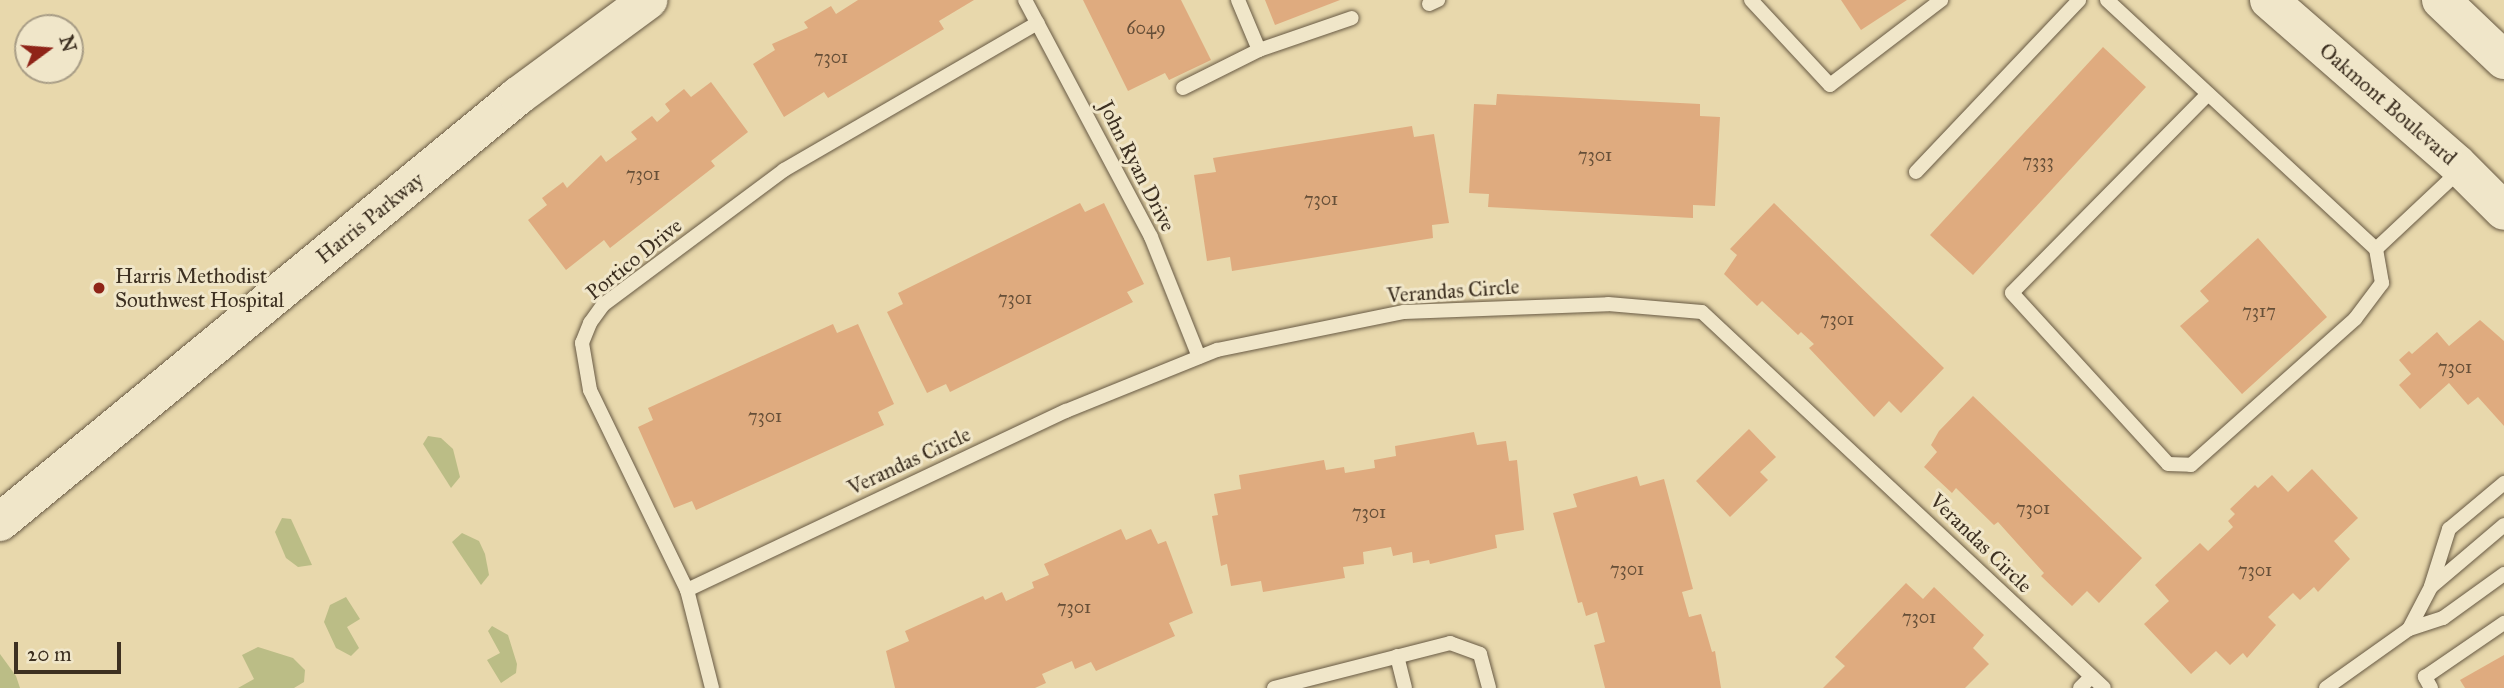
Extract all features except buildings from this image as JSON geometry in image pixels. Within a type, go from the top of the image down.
[{"type":"street","name":"Harris Parkway","points":[[0,522],[518,96],[648,0]]},
{"type":"street","name":"Oakmont Boulevard","points":[[2269,0],[2462,169],[2504,211]]},
{"type":"street","points":[[2443,4],[2504,60]]},
{"type":"lane","name":"John Ryan Drive","points":[[1025,0],[1151,237],[1199,358]]},
{"type":"lane","points":[[1238,0],[1259,50]]},
{"type":"lane","points":[[1751,0],[1830,85],[1941,0]]},
{"type":"lane","points":[[1916,172],[2080,0]]},
{"type":"lane","points":[[2107,0],[2376,249],[2382,283],[2355,318],[2191,465],[2168,464],[2012,293],[2208,94]]},
{"type":"lane","points":[[1182,88],[1259,50],[1352,18]]},
{"type":"lane","name":"Portico Drive","points":[[712,688],[687,590],[590,390],[582,343],[590,323],[603,305],[784,170],[1038,23]]},
{"type":"lane","points":[[2376,249],[2462,169]]},
{"type":"lane","name":"Verandas Circle","points":[[687,590],[1066,411],[1199,358],[1404,312],[1608,304],[1702,313],[2104,688]]},
{"type":"lane","points":[[2409,629],[2431,587],[2449,529],[2504,483]]},
{"type":"lane","points":[[2431,587],[2504,525]]},
{"type":"lane","points":[[2326,688],[2409,629],[2443,618],[2504,573]]},
{"type":"lane","points":[[2431,688],[2424,677],[2504,624]]},
{"type":"lane","points":[[1274,688],[1450,643],[1480,654],[1489,688]]},
{"type":"lane","points":[[1397,656],[1405,688]]},
{"type":"lane","points":[[2080,688],[2091,677]]},
{"type":"green space","points":[[428,436],[441,438],[453,449],[460,477],[451,488],[423,444]]},
{"type":"green space","points":[[282,518],[291,519],[312,565],[298,567],[286,558],[275,532]]},
{"type":"green space","points":[[462,533],[479,541],[485,554],[489,575],[481,585],[452,542]]},
{"type":"green space","points":[[346,597],[360,619],[347,627],[359,648],[351,656],[336,648],[324,622],[330,605]]},
{"type":"green space","points":[[492,626],[508,635],[517,664],[516,673],[501,683],[487,660],[500,653],[488,631]]},
{"type":"green space","points":[[258,647],[293,658],[305,670],[304,682],[294,688],[238,688],[254,679],[242,655]]},
{"type":"green space","points":[[0,654],[16,676],[20,688],[0,688]]},
{"type":"place","name":"Harris Methodist Southwest Hospital","points":[[99,288]]}]
